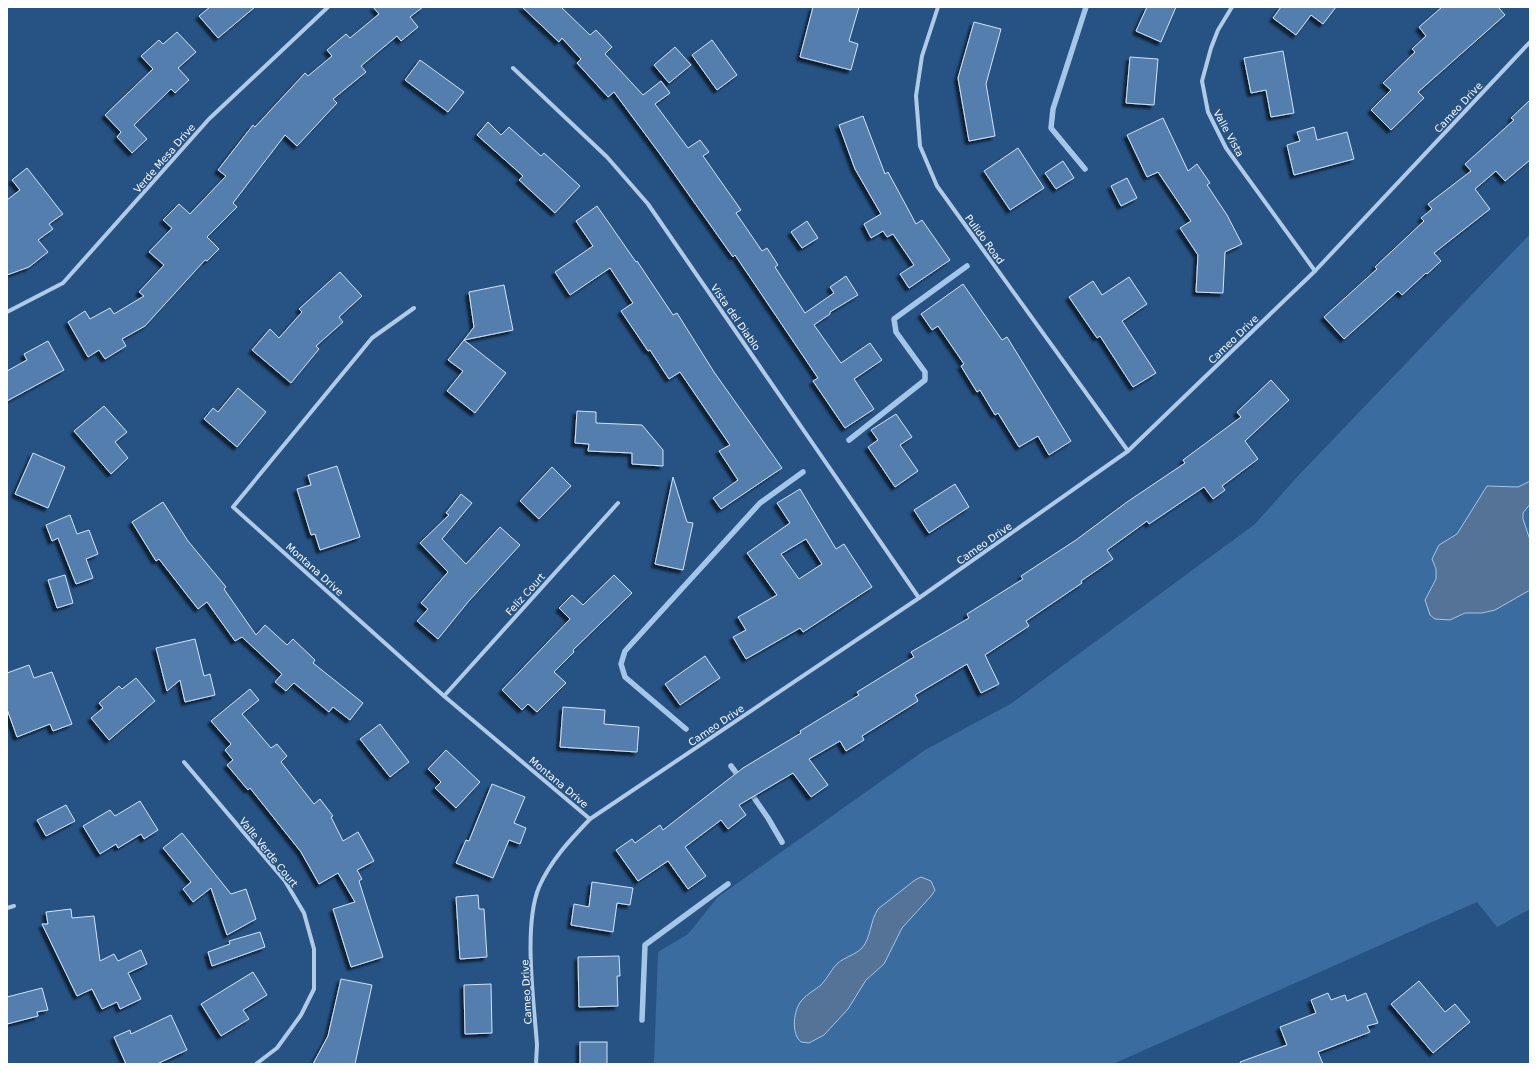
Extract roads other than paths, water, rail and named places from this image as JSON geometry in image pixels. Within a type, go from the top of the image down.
[{"type":"street","name":"Verde Mesa Drive","points":[[7,312],[63,283],[209,119],[328,7]]},
{"type":"street","name":"Pulido Road","points":[[938,7],[922,56],[916,96],[920,146],[937,186],[1128,451]]},
{"type":"street","name":"Valle Vista","points":[[1232,7],[1214,42],[1202,81],[1208,112],[1226,148],[1315,271]]},
{"type":"street","name":"Cameo Drive","points":[[536,1064],[537,1045],[530,924],[539,888],[552,864],[559,852],[590,820],[919,598],[1128,451],[1315,271],[1530,42]]},
{"type":"street","name":"Vista del Diablo","points":[[513,68],[607,157],[648,204],[919,598]]},
{"type":"street","name":"Montana Drive","points":[[414,308],[372,338],[234,507],[444,696],[590,820]]},
{"type":"street","name":"Feliz Court","points":[[444,696],[618,503]]},
{"type":"street","name":"Valle Verde Court","points":[[184,762],[285,881],[304,913],[314,949],[314,989],[301,1015],[277,1048],[256,1064]]},
{"type":"street","points":[[7,908],[14,906]]},
{"type":"waterway","points":[[1085,169],[1051,128],[1053,109],[1086,7]]},
{"type":"waterway","points":[[849,440],[925,380],[925,372],[896,332],[894,319],[967,266]]},
{"type":"waterway","points":[[686,729],[625,677],[621,664],[625,651],[760,503],[803,472]]},
{"type":"waterway","points":[[731,766],[740,778]]},
{"type":"waterway","points":[[750,792],[782,842]]},
{"type":"waterway","points":[[642,1020],[645,945],[728,884]]}]
